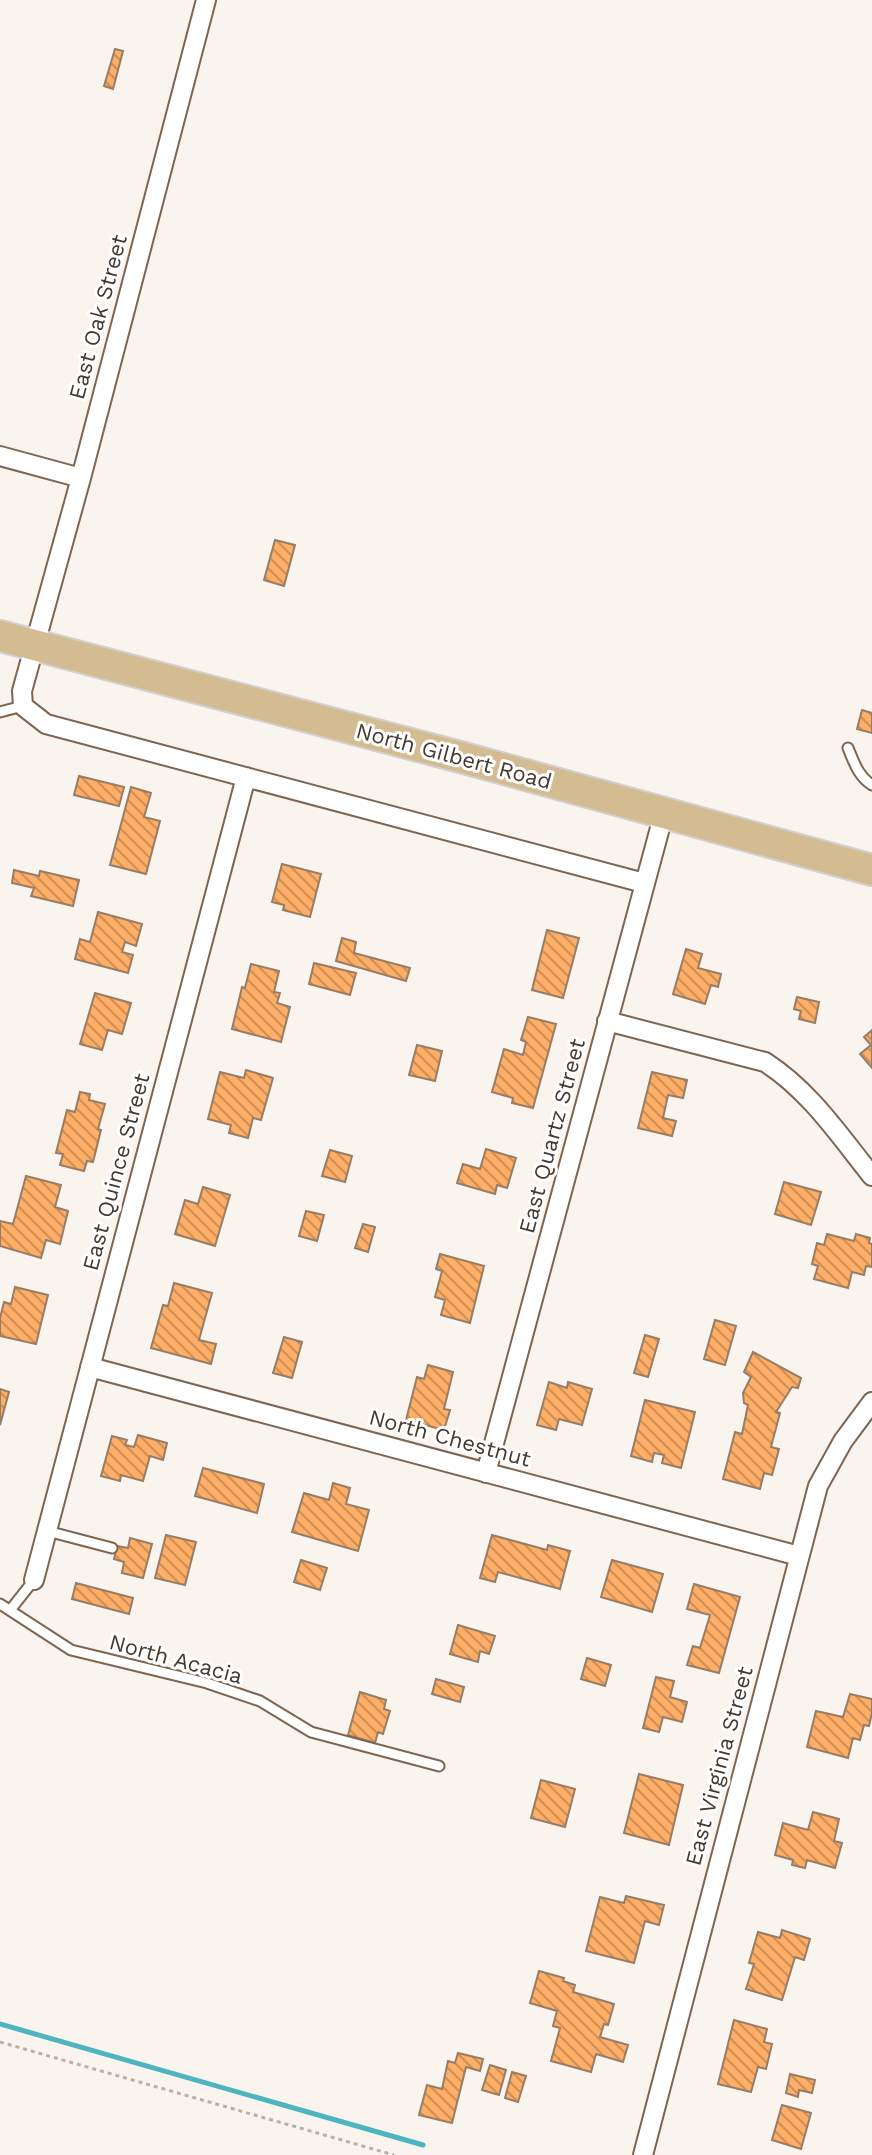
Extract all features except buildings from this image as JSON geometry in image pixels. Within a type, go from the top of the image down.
[{"type":"main road","name":"North Gilbert Road","points":[[0,636],[872,870]]},
{"type":"street","name":"East Oak Street","points":[[34,646],[206,0]]},
{"type":"street","points":[[0,456],[81,478]]},
{"type":"street","points":[[34,646],[21,697],[23,706],[46,724],[644,883]]},
{"type":"street","name":"East Quince Street","points":[[34,1580],[246,777]]},
{"type":"street","name":"East Quartz Street","points":[[486,1473],[664,813]]},
{"type":"street","points":[[607,1021],[765,1062],[803,1091],[872,1176]]},
{"type":"street","name":"North Chestnut","points":[[90,1367],[799,1556]]},
{"type":"street","name":"East Virginia Street","points":[[643,2155],[818,1486],[843,1441],[872,1402]]},
{"type":"lane","points":[[0,712],[23,706]]},
{"type":"lane","points":[[848,748],[858,770],[872,785]]},
{"type":"lane","points":[[47,1531],[112,1548]]},
{"type":"lane","points":[[11,1609],[34,1580]]},
{"type":"lane","name":"North Acacia","points":[[0,1604],[71,1650],[207,1683],[260,1701],[311,1732],[439,1766]]},
{"type":"path","points":[[0,2042],[394,2155]]},
{"type":"waterway","points":[[0,2024],[423,2145]]}]
